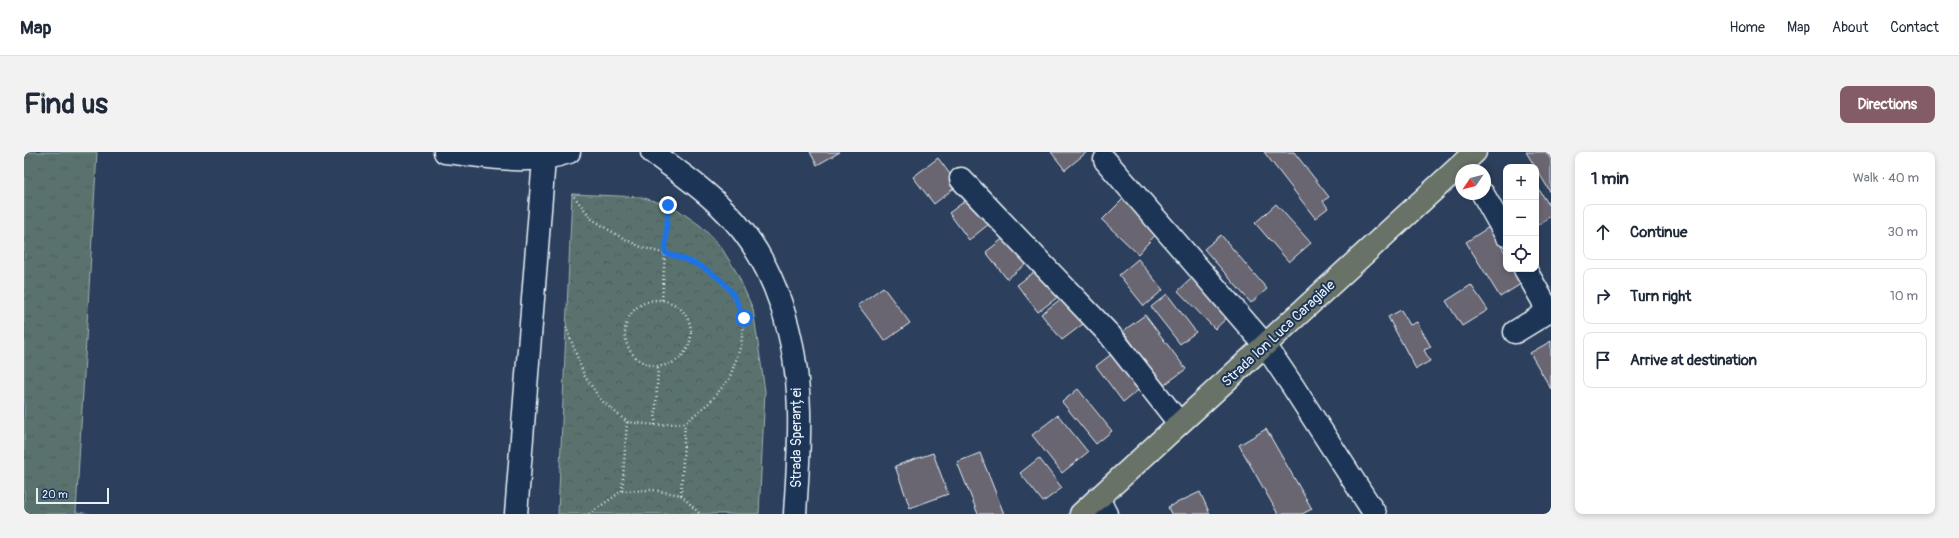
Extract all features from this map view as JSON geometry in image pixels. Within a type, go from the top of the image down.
[{"type":"main road","name":"Strada Ion Luca Caragiale","points":[[1081,514],[1102,506],[1179,424],[1470,161]]},
{"type":"street","points":[[445,152],[524,160],[544,159],[569,152]]},
{"type":"street","name":"Strada Speranței","points":[[652,152],[704,190],[726,211],[758,252],[770,276],[782,306],[790,338],[799,410],[795,514]]},
{"type":"street","points":[[516,514],[544,159]]},
{"type":"street","points":[[1105,160],[1265,345],[1292,384],[1375,514]]},
{"type":"street","points":[[961,179],[1110,335],[1179,424]]},
{"type":"street","points":[[1486,200],[1503,230]]},
{"type":"street","points":[[1515,332],[1546,313],[1543,301],[1527,272]]},
{"type":"path","points":[[566,327],[584,375],[601,400],[627,422],[655,425],[685,423],[710,402],[729,378],[741,346],[744,318],[730,290],[714,275],[694,262],[641,247],[617,235],[592,219],[572,194]]},
{"type":"path","points":[[662,300],[668,205]]},
{"type":"path","points":[[651,300],[662,300],[673,303],[685,314],[691,330],[690,341],[686,351],[679,360],[669,365],[658,367],[642,362],[630,352],[625,342],[624,331],[626,320],[632,311],[641,304],[651,300]]},
{"type":"path","points":[[655,425],[658,367]]},
{"type":"path","points":[[622,492],[627,422]]},
{"type":"path","points":[[681,495],[685,423]]},
{"type":"path","points":[[589,514],[622,492],[653,490],[681,495],[700,514]]},
{"type":"green space","points":[[24,152],[97,152],[76,512],[90,514],[24,514]]},
{"type":"green space","points":[[572,194],[641,197],[674,207],[701,226],[721,247],[737,273],[753,309],[765,391],[759,514],[558,514]]},
{"type":"building","points":[[810,152],[840,152],[817,165]]},
{"type":"building","points":[[1051,152],[1087,152],[1065,170]]},
{"type":"building","points":[[1264,152],[1294,152],[1329,197],[1323,201],[1328,208],[1315,218]]},
{"type":"building","points":[[1526,152],[1546,152],[1551,160],[1551,193],[1539,173],[1539,164],[1533,164]]},
{"type":"building","points":[[938,158],[958,185],[934,204],[913,177]]},
{"type":"building","points":[[1539,190],[1551,208],[1551,216],[1539,224]]},
{"type":"building","points":[[974,194],[994,220],[969,240],[949,213]]},
{"type":"building","points":[[1124,198],[1159,231],[1138,254],[1102,220]]},
{"type":"building","points":[[1276,204],[1311,243],[1289,262],[1255,223]]},
{"type":"building","points":[[1489,227],[1503,249],[1503,272],[1517,272],[1524,282],[1500,297],[1466,242]]},
{"type":"building","points":[[1010,233],[1031,260],[1007,279],[986,252]]},
{"type":"building","points":[[1221,235],[1267,289],[1251,303],[1204,249]]},
{"type":"building","points":[[1138,259],[1163,290],[1144,306],[1119,275]]},
{"type":"building","points":[[1042,266],[1063,293],[1038,312],[1017,285]]},
{"type":"building","points":[[1193,277],[1229,316],[1215,329],[1178,291]]},
{"type":"building","points":[[1471,285],[1488,310],[1462,326],[1446,301]]},
{"type":"building","points":[[883,287],[910,323],[885,341],[858,305]]},
{"type":"building","points":[[1167,294],[1196,332],[1180,344],[1151,307]]},
{"type":"building","points":[[1066,295],[1087,321],[1062,340],[1041,314]]},
{"type":"building","points":[[1401,310],[1410,325],[1417,322],[1431,347],[1424,350],[1430,361],[1416,369],[1388,317]]},
{"type":"building","points":[[1145,315],[1186,369],[1163,386],[1123,331]]},
{"type":"building","points":[[1551,341],[1551,389],[1530,353]]},
{"type":"building","points":[[1113,353],[1141,388],[1123,402],[1096,366]]},
{"type":"building","points":[[1078,389],[1112,431],[1096,444],[1062,402]]},
{"type":"building","points":[[1058,415],[1088,452],[1062,473],[1032,435]]},
{"type":"building","points":[[1266,429],[1312,509],[1302,514],[1278,514],[1239,445]]},
{"type":"building","points":[[933,453],[948,494],[910,508],[895,466]]},
{"type":"building","points":[[980,453],[1004,514],[978,514],[957,462]]},
{"type":"building","points":[[1039,458],[1062,488],[1043,502],[1020,473]]},
{"type":"building","points":[[1200,492],[1210,514],[1171,514],[1168,507]]},
{"type":"route","points":[[668,205],[665,253],[694,262],[714,275],[730,290],[744,318]]}]
